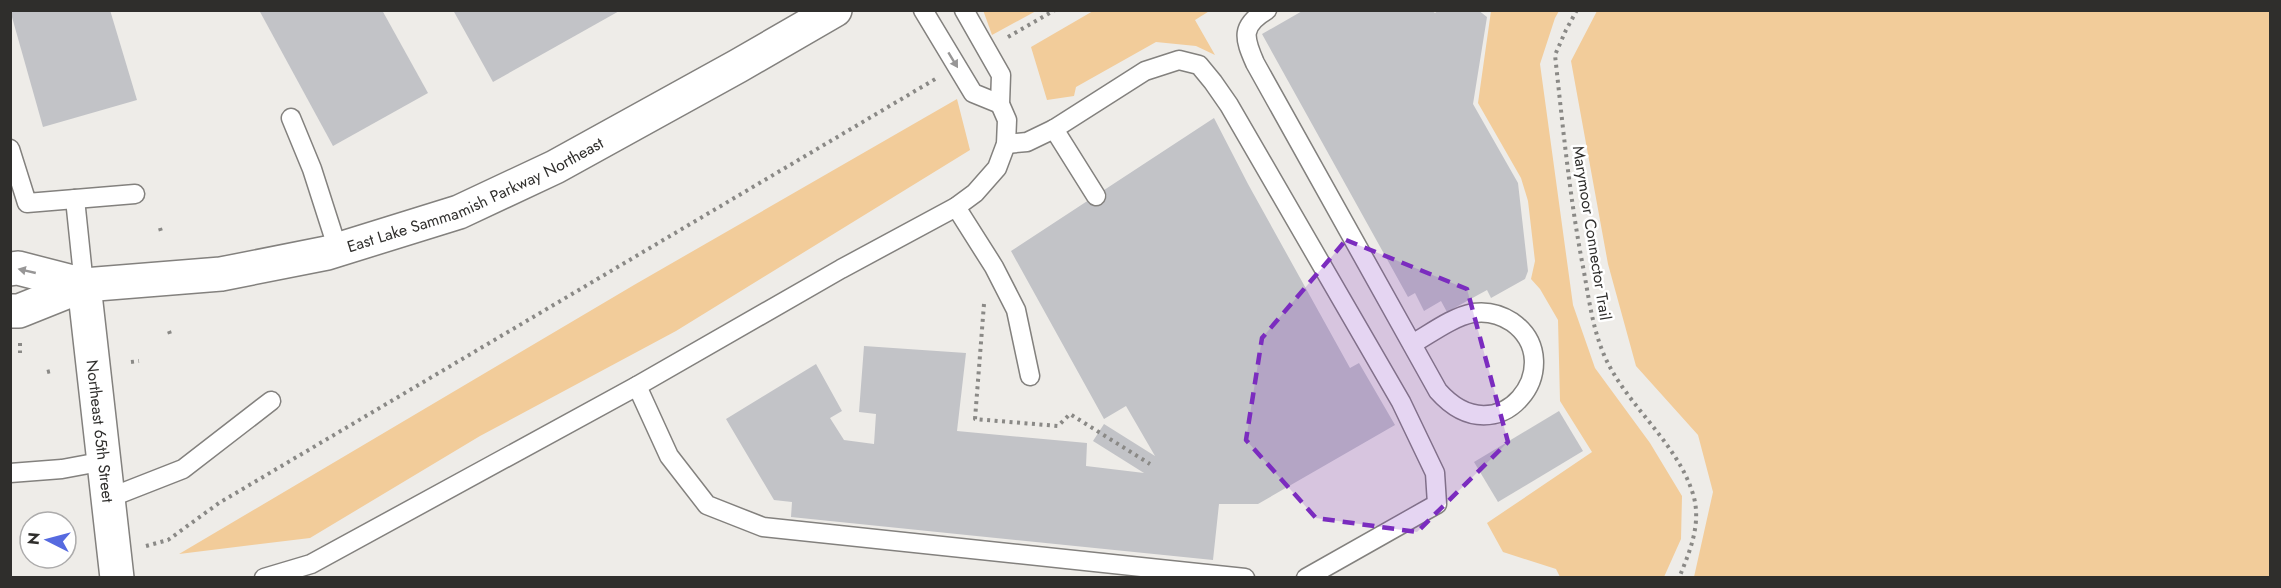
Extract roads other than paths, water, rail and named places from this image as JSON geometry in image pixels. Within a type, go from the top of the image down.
[{"type":"main road","name":"East Lake Sammamish Parkway Northeast","points":[[10,311],[19,311],[84,285],[221,274],[338,250],[459,212],[555,167],[835,10]]},
{"type":"main road","name":"East Lake Sammamish Parkway Northeast","points":[[10,269],[18,268],[84,285]]},
{"type":"main road","name":"Northeast 65th Street","points":[[84,285],[117,578]]},
{"type":"lane","points":[[923,10],[973,93],[1000,104]]},
{"type":"lane","points":[[264,578],[311,564],[637,386],[841,269],[956,207],[975,193],[997,168],[1006,144],[1007,120],[1000,104],[1001,75],[964,10]]},
{"type":"lane","points":[[1268,10],[1255,17],[1246,30],[1246,43],[1255,63],[1438,391],[1449,404],[1462,412],[1479,416],[1497,414],[1513,406],[1525,393],[1532,377],[1534,359],[1529,342],[1519,327],[1504,317],[1488,312],[1464,316],[1412,344]]},
{"type":"lane","points":[[1006,144],[1027,142],[1054,129],[1145,71],[1179,60],[1199,66],[1214,82],[1401,402],[1435,472],[1437,504],[1306,578]]},
{"type":"lane","points":[[291,118],[312,169],[338,250]]},
{"type":"lane","points":[[1054,129],[1096,196]]},
{"type":"lane","points":[[10,149],[27,203],[135,194]]},
{"type":"lane","points":[[75,199],[84,285]]},
{"type":"lane","points":[[956,207],[994,267],[1016,310],[1030,376]]},
{"type":"lane","points":[[637,386],[669,456],[707,505],[763,527],[1245,578]]},
{"type":"lane","points":[[109,498],[183,469],[271,401]]},
{"type":"lane","points":[[10,473],[62,469],[105,461]]}]
